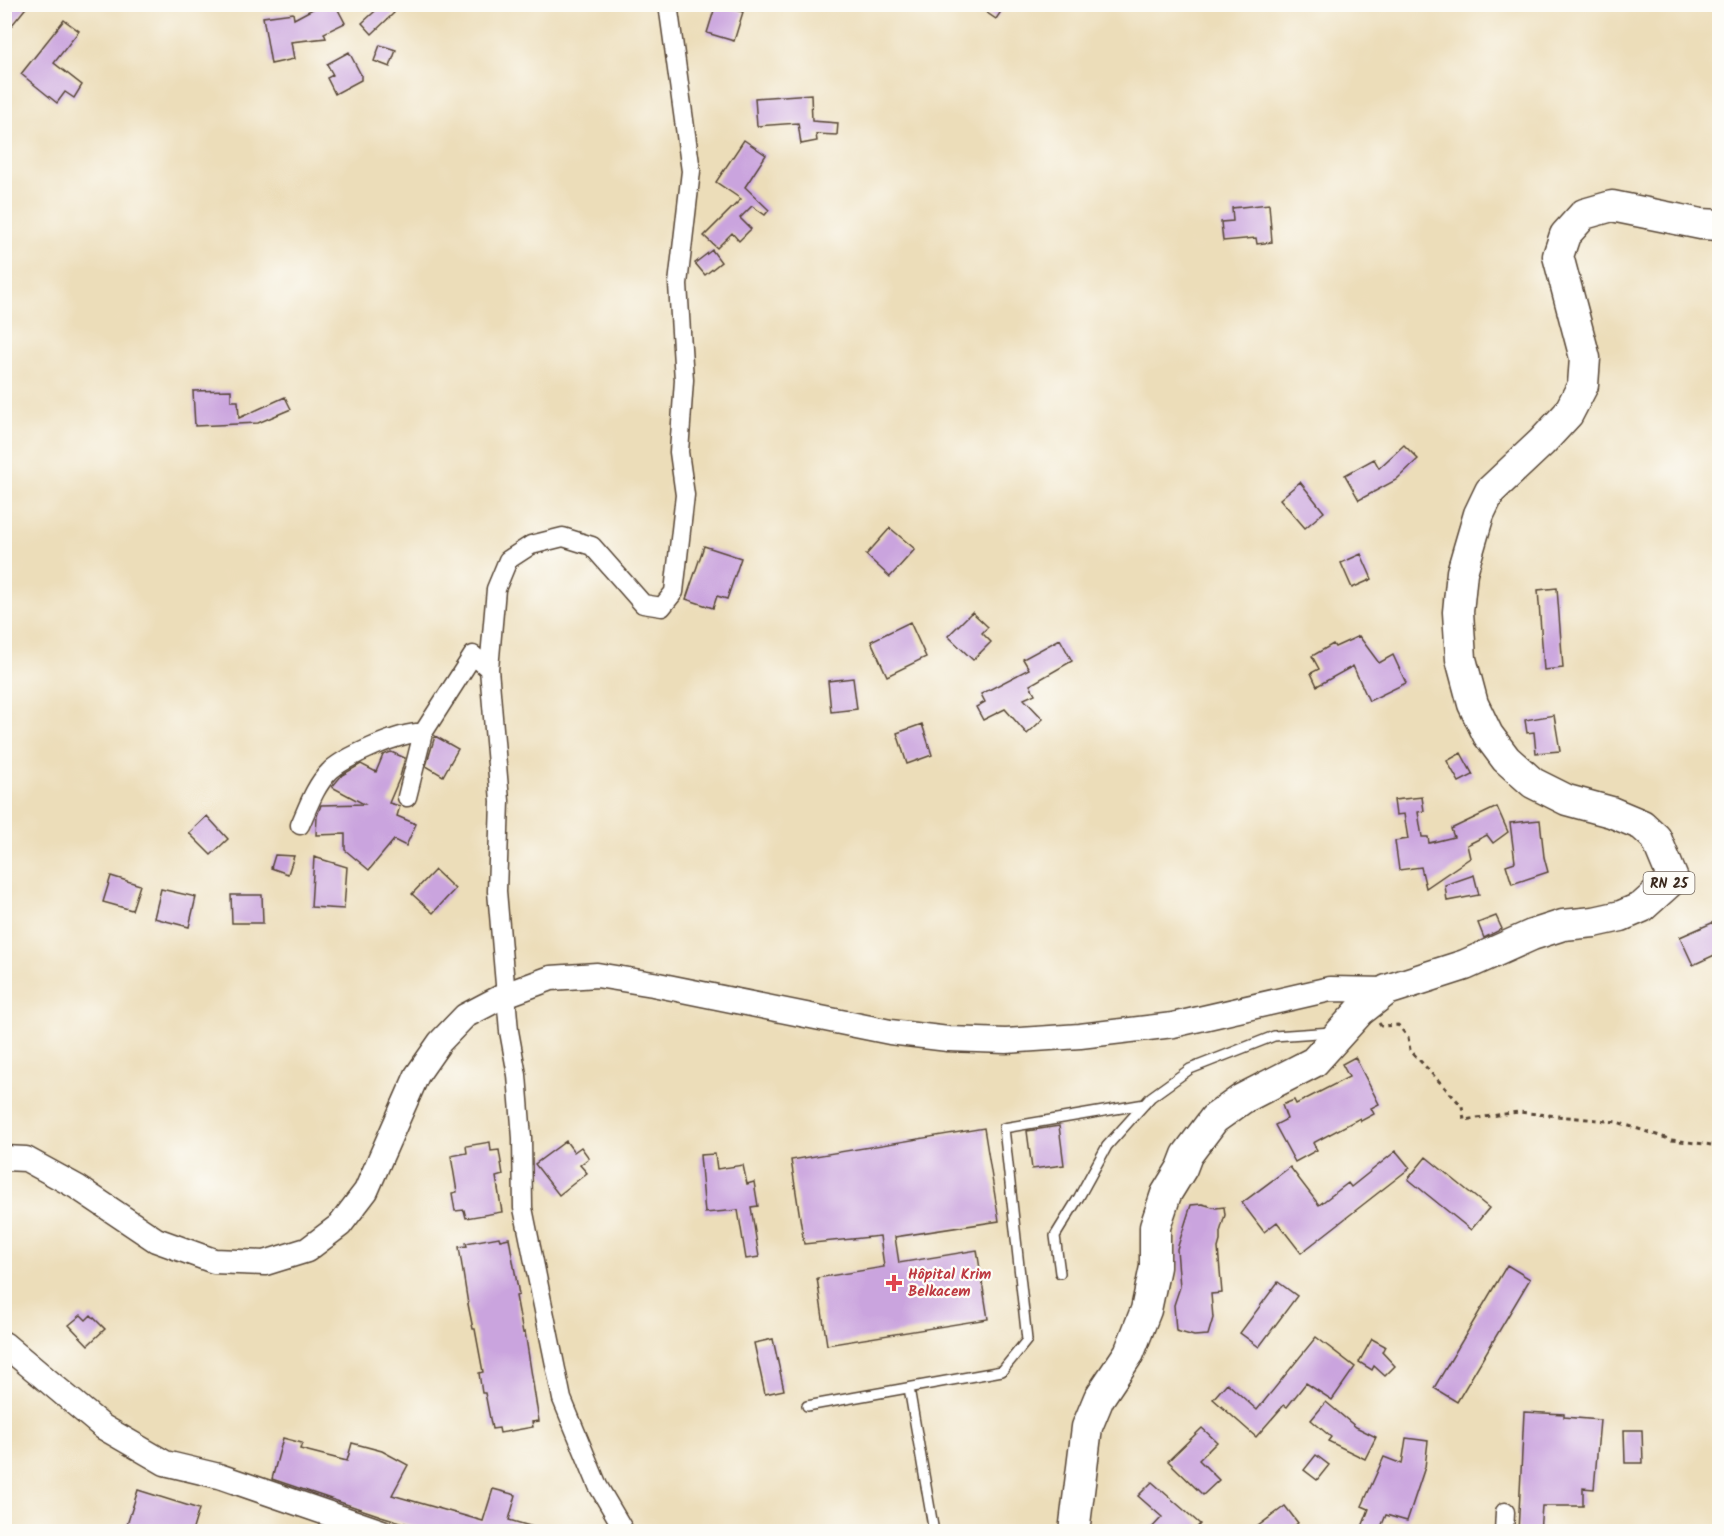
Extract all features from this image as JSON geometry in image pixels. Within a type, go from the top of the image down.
[{"type":"main road","name":"RN 25","points":[[1074,1532],[1087,1427],[1099,1398],[1129,1353],[1146,1310],[1155,1267],[1155,1227],[1166,1194],[1187,1155],[1214,1119],[1242,1099],[1314,1062],[1377,998],[1465,965],[1532,935],[1563,925],[1621,916],[1642,907],[1673,879],[1656,838],[1642,825],[1611,812],[1568,800],[1533,783],[1506,759],[1488,735],[1473,704],[1461,659],[1458,612],[1462,572],[1479,514],[1490,490],[1542,442],[1568,414],[1582,385],[1585,358],[1558,256],[1565,235],[1584,214],[1612,206],[1701,224],[1719,225]]},
{"type":"street","points":[[625,1532],[598,1486],[562,1398],[523,1208],[518,1075],[509,1031],[497,891],[500,801],[489,669],[496,589],[508,560],[531,545],[563,537],[592,546],[643,603],[662,607],[674,592],[685,495],[679,452],[684,380],[678,284],[691,171],[668,4]]},
{"type":"street","points":[[407,797],[423,733],[473,655],[489,669]]},
{"type":"street","points":[[300,825],[312,797],[329,771],[352,756],[387,741],[415,732],[423,733]]},
{"type":"street","points":[[4,1158],[27,1159],[77,1186],[156,1240],[214,1261],[265,1263],[306,1250],[340,1225],[366,1191],[417,1075],[440,1042],[465,1016],[505,995],[551,978],[597,975],[653,984],[890,1032],[1006,1041],[1080,1036],[1173,1024],[1330,989],[1377,998]]},
{"type":"street","points":[[4,1344],[103,1428],[165,1464],[219,1476],[382,1532]]},
{"type":"street","points":[[1504,1532],[1505,1512]]},
{"type":"lane","points":[[1060,1273],[1055,1236],[1107,1146],[1151,1097],[1191,1069],[1274,1036],[1343,1031]]},
{"type":"lane","points":[[807,1406],[1002,1371],[1027,1340],[1004,1128],[1144,1104]]},
{"type":"lane","points":[[909,1388],[934,1532]]},
{"type":"path","points":[[1377,998],[1381,1026],[1398,1025],[1408,1037],[1410,1050],[1462,1106],[1464,1119],[1518,1112],[1617,1122],[1672,1140],[1719,1146]]},
{"type":"building","points":[[4,4],[29,4],[4,35]]},
{"type":"building","points":[[322,4],[335,4],[345,23],[324,33],[326,38],[291,42],[294,59],[271,64],[263,17],[293,13],[294,19]]},
{"type":"building","points":[[383,4],[386,4],[394,13],[372,34],[362,23]]},
{"type":"building","points":[[716,4],[743,12],[734,41],[707,33]]},
{"type":"building","points":[[974,4],[1006,4],[996,19]]},
{"type":"building","points":[[64,20],[79,31],[54,63],[82,85],[74,98],[65,92],[57,103],[21,74]]},
{"type":"building","points":[[380,45],[396,50],[390,67],[374,61]]},
{"type":"building","points":[[349,52],[361,75],[361,80],[335,94],[327,78],[333,75],[327,64]]},
{"type":"building","points":[[811,94],[812,121],[838,123],[837,135],[816,134],[817,141],[801,144],[798,123],[757,126],[755,98]]},
{"type":"building","points":[[744,140],[766,155],[745,187],[769,210],[765,215],[752,206],[740,218],[751,229],[739,241],[732,233],[717,248],[704,236],[741,199],[716,182]]},
{"type":"building","points":[[1269,204],[1272,242],[1257,244],[1256,238],[1223,241],[1221,222],[1233,221],[1232,208]]},
{"type":"building","points":[[712,250],[721,262],[705,275],[695,263]]},
{"type":"building","points":[[231,390],[231,401],[238,401],[239,418],[285,397],[291,409],[258,423],[195,426],[193,391]]},
{"type":"building","points":[[1404,445],[1418,459],[1396,480],[1359,500],[1345,475],[1374,459],[1379,468]]},
{"type":"building","points":[[1300,482],[1324,512],[1305,528],[1280,499]]},
{"type":"building","points":[[890,528],[915,549],[890,577],[866,555]]},
{"type":"building","points":[[704,546],[741,558],[727,599],[717,596],[713,608],[686,599]]},
{"type":"building","points":[[1361,554],[1372,579],[1352,588],[1341,563]]},
{"type":"building","points":[[1557,588],[1563,668],[1544,670],[1538,590]]},
{"type":"building","points":[[972,612],[988,627],[982,633],[991,642],[973,660],[948,636]]},
{"type":"building","points":[[910,622],[926,657],[887,676],[871,641]]},
{"type":"building","points":[[1359,636],[1379,663],[1393,655],[1406,683],[1369,701],[1353,666],[1317,686],[1311,673],[1319,669],[1312,656],[1333,644],[1335,647]]},
{"type":"building","points":[[1060,639],[1072,661],[1030,685],[1035,694],[1024,699],[1043,719],[1027,734],[1005,709],[983,720],[976,707],[985,702],[981,694],[1029,669],[1023,659]]},
{"type":"building","points":[[853,678],[857,709],[831,712],[828,681]]},
{"type":"building","points":[[1554,715],[1560,751],[1536,753],[1534,732],[1527,733],[1525,720]]},
{"type":"building","points":[[922,724],[932,755],[907,764],[897,733]]},
{"type":"building","points":[[435,736],[458,749],[443,776],[426,766]]},
{"type":"building","points":[[391,752],[405,758],[389,803],[400,806],[397,816],[416,824],[406,846],[394,840],[369,870],[345,850],[345,834],[316,835],[317,816],[321,805],[364,804],[332,787],[342,775],[361,764],[376,772],[383,755]]},
{"type":"building","points":[[1461,753],[1473,775],[1459,782],[1447,761]]},
{"type":"building","points":[[1422,797],[1424,811],[1418,812],[1422,837],[1428,837],[1429,843],[1454,837],[1451,829],[1497,807],[1508,832],[1493,843],[1487,835],[1467,845],[1470,858],[1426,888],[1421,867],[1399,870],[1395,841],[1408,839],[1404,814],[1396,815],[1394,800]]},
{"type":"building","points":[[207,816],[228,839],[211,855],[189,833]]},
{"type":"building","points":[[1540,820],[1548,872],[1512,884],[1506,865],[1515,862],[1510,823]]},
{"type":"building","points":[[275,855],[294,856],[288,874],[271,868]]},
{"type":"building","points":[[314,857],[347,867],[344,909],[311,907]]},
{"type":"building","points":[[435,870],[455,889],[433,913],[412,894]]},
{"type":"building","points":[[1474,875],[1479,895],[1447,901],[1445,885]]},
{"type":"building","points":[[111,876],[140,885],[132,910],[103,902]]},
{"type":"building","points":[[161,889],[196,897],[189,927],[154,918]]},
{"type":"building","points":[[231,895],[262,895],[263,923],[232,923]]},
{"type":"building","points":[[1496,916],[1502,929],[1484,938],[1478,923]]},
{"type":"building","points":[[1714,922],[1719,933],[1719,953],[1693,965],[1680,937]]},
{"type":"building","points":[[1355,1057],[1379,1104],[1371,1108],[1374,1114],[1361,1121],[1360,1118],[1313,1143],[1317,1150],[1295,1162],[1275,1125],[1287,1119],[1282,1105],[1294,1100],[1296,1104],[1349,1077],[1342,1064]]},
{"type":"building","points":[[1059,1126],[1064,1165],[1032,1169],[1027,1131]]},
{"type":"building","points":[[984,1128],[999,1221],[895,1237],[899,1263],[977,1250],[988,1319],[827,1345],[817,1278],[884,1267],[880,1236],[804,1244],[791,1160]]},
{"type":"building","points":[[566,1141],[574,1152],[581,1147],[589,1158],[580,1165],[587,1173],[559,1195],[535,1164]]},
{"type":"building","points":[[490,1142],[491,1151],[499,1150],[503,1175],[496,1177],[502,1212],[466,1218],[464,1210],[455,1211],[452,1193],[457,1192],[451,1156],[467,1153],[466,1146]]},
{"type":"building","points":[[1396,1151],[1410,1168],[1301,1253],[1277,1222],[1264,1232],[1242,1203],[1290,1167],[1319,1205],[1348,1183],[1351,1187]]},
{"type":"building","points":[[715,1154],[717,1169],[743,1165],[747,1184],[754,1182],[758,1206],[751,1207],[759,1257],[746,1259],[738,1210],[705,1213],[700,1155]]},
{"type":"building","points":[[1426,1157],[1489,1208],[1471,1230],[1408,1179]]},
{"type":"building","points":[[1202,1204],[1216,1208],[1224,1207],[1225,1215],[1218,1248],[1222,1293],[1211,1294],[1213,1318],[1208,1335],[1194,1336],[1176,1331],[1174,1305],[1180,1287],[1177,1249],[1191,1205]]},
{"type":"building","points":[[499,1237],[500,1240],[509,1238],[519,1295],[516,1296],[523,1333],[525,1332],[539,1421],[532,1422],[533,1427],[500,1433],[499,1428],[492,1429],[485,1393],[482,1393],[479,1373],[483,1372],[468,1304],[459,1247],[467,1246],[466,1243]]},
{"type":"building","points":[[1507,1265],[1530,1279],[1457,1402],[1434,1388]]},
{"type":"building","points":[[1278,1282],[1297,1296],[1259,1347],[1240,1333]]},
{"type":"building","points":[[81,1315],[86,1320],[91,1315],[105,1329],[88,1345],[69,1325]]},
{"type":"building","points":[[1316,1337],[1355,1367],[1332,1400],[1306,1383],[1287,1407],[1284,1405],[1256,1437],[1213,1399],[1227,1383],[1257,1410]]},
{"type":"building","points":[[773,1339],[784,1390],[765,1394],[754,1343]]},
{"type":"building","points":[[1372,1339],[1385,1346],[1382,1352],[1395,1366],[1385,1376],[1374,1366],[1372,1370],[1359,1362]]},
{"type":"building","points":[[1326,1402],[1356,1427],[1376,1437],[1365,1459],[1328,1441],[1331,1437],[1311,1420]]},
{"type":"building","points":[[1524,1412],[1564,1414],[1564,1417],[1600,1420],[1594,1489],[1583,1488],[1583,1506],[1542,1506],[1540,1532],[1518,1532]]},
{"type":"building","points":[[1202,1428],[1217,1442],[1199,1460],[1219,1480],[1203,1495],[1168,1461]]},
{"type":"building","points":[[1624,1430],[1642,1430],[1643,1463],[1625,1463]]},
{"type":"building","points":[[283,1438],[302,1443],[300,1449],[347,1461],[352,1443],[382,1451],[408,1465],[392,1495],[483,1521],[493,1489],[516,1495],[509,1520],[537,1528],[536,1532],[433,1532],[272,1479]]},
{"type":"building","points":[[1406,1438],[1428,1441],[1425,1467],[1407,1521],[1386,1515],[1379,1532],[1360,1532],[1369,1509],[1362,1506],[1384,1457],[1402,1464]]},
{"type":"building","points":[[1316,1455],[1329,1465],[1317,1480],[1304,1470]]},
{"type":"building","points":[[1152,1482],[1200,1524],[1193,1532],[1148,1532],[1162,1517],[1138,1496]]},
{"type":"building","points":[[138,1490],[199,1509],[192,1532],[136,1532],[126,1528]]},
{"type":"building","points":[[1285,1506],[1298,1523],[1287,1532],[1250,1532]]},
{"type":"place","name":"Hôpital Krim Belkacem","points":[[894,1283]]}]
